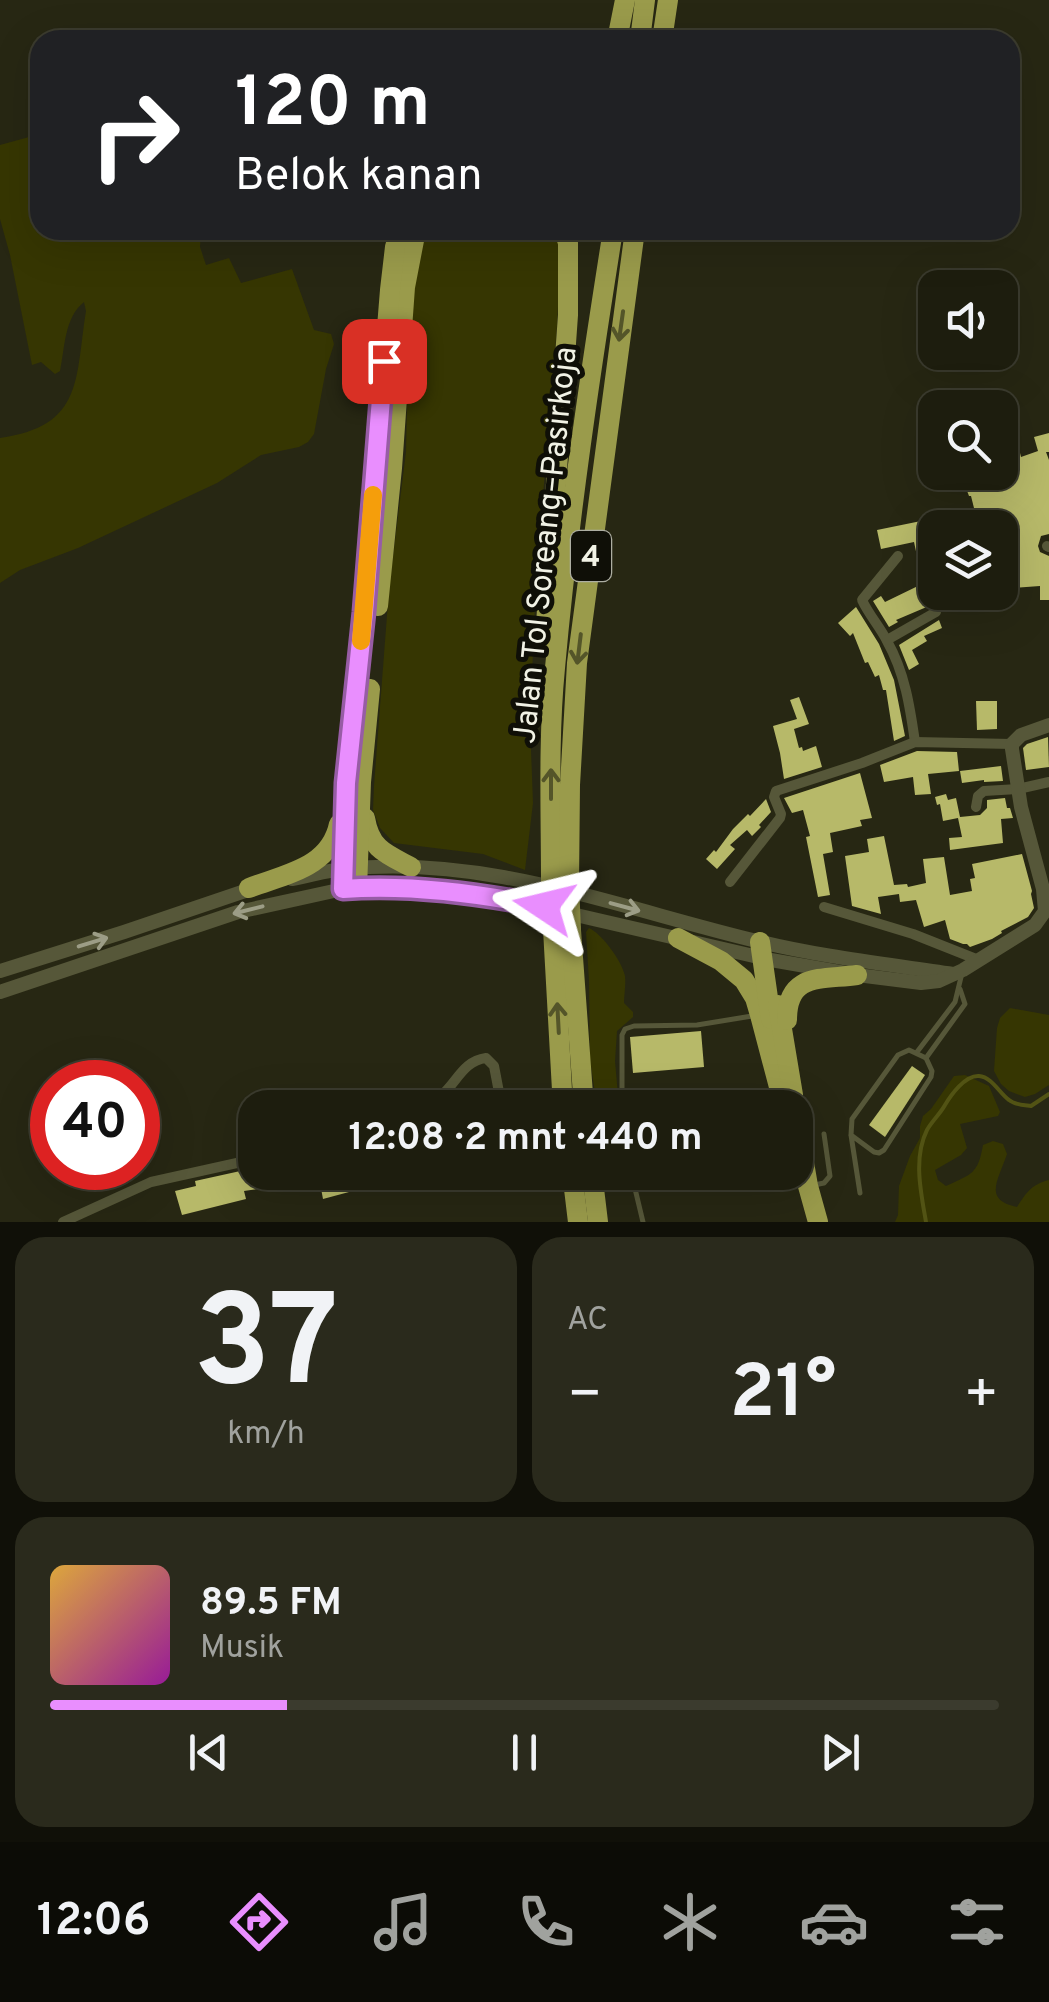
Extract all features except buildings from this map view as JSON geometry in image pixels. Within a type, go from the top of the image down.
[{"type":"highway","points":[[619,30],[625,0]]},
{"type":"highway","points":[[641,30],[645,0]]},
{"type":"highway","points":[[664,30],[668,0]]},
{"type":"highway","points":[[350,879],[364,612],[397,240]]},
{"type":"highway","points":[[249,888],[323,857],[336,840],[354,782],[392,468],[405,287],[414,240]]},
{"type":"highway","points":[[554,670],[546,624],[568,315],[567,240]]},
{"type":"highway","name":"Jalan Tol Soreang–Pasirkoja","points":[[562,1090],[562,930],[551,728],[554,670],[576,482],[612,240]]},
{"type":"highway","name":"Jalan Tol Soreang–Pasirkoja","points":[[560,883],[577,663],[634,240]]},
{"type":"highway","points":[[354,782],[370,840],[383,852],[411,866]]},
{"type":"highway","name":"Jalan Tol Soreang–Pasirkoja","points":[[562,930],[582,1090]]},
{"type":"highway","points":[[678,938],[721,961],[744,980],[760,1014],[783,1090]]},
{"type":"highway","points":[[765,951],[788,1066]]},
{"type":"highway","points":[[765,951],[786,1090]]},
{"type":"highway","points":[[789,1090],[790,997],[796,988],[813,979],[857,975]]},
{"type":"highway","points":[[574,1190],[578,1222]]},
{"type":"highway","points":[[594,1190],[598,1222]]},
{"type":"highway","points":[[800,1190],[804,1222]]},
{"type":"highway","points":[[803,1190],[818,1222]]},
{"type":"street","points":[[898,556],[862,600],[902,673],[915,742]]},
{"type":"street","points":[[887,640],[936,612]]},
{"type":"street","points":[[1012,744],[1021,735],[1049,725]]},
{"type":"street","points":[[730,882],[780,818],[776,791],[915,742],[1012,744]]},
{"type":"street","points":[[0,992],[238,912],[350,879],[411,866],[543,886],[857,975],[921,983],[958,977],[976,960],[1035,925],[1045,912],[1046,888],[1018,789],[1012,744]]},
{"type":"street","points":[[976,807],[984,790],[1018,789],[1049,782]]},
{"type":"street","points":[[0,970],[249,888],[350,879],[507,899],[678,938],[824,955],[958,977]]},
{"type":"street","points":[[824,907],[913,934],[976,960]]},
{"type":"street","points":[[447,1090],[472,1062],[486,1058],[494,1066],[499,1090]]},
{"type":"street","points":[[63,1222],[151,1182],[238,1163]]},
{"type":"lane","points":[[918,1052],[955,1002],[958,977]]},
{"type":"lane","points":[[926,1058],[965,1004],[958,977]]},
{"type":"lane","points":[[622,1090],[624,1029],[660,1024],[697,1025],[760,1014]]},
{"type":"lane","points":[[851,1135],[874,1152],[884,1150],[931,1078],[926,1058],[918,1052],[903,1051],[898,1055],[852,1119],[851,1135],[860,1193]]},
{"type":"lane","points":[[813,1182],[824,1182],[830,1176],[824,1134]]},
{"type":"lane","points":[[635,1190],[643,1222]]},
{"type":"shaded area","points":[[30,137],[30,240],[200,240],[206,265],[229,258],[241,283],[292,269],[314,330],[331,334],[334,344],[314,434],[308,442],[261,455],[217,483],[78,548],[20,570],[0,583],[0,438],[47,423],[61,410],[76,378],[86,311],[84,302],[73,316],[60,371],[55,374],[41,362],[32,365],[0,219],[0,145]]},
{"type":"shaded area","points":[[423,240],[557,240],[561,250],[557,326],[536,581],[530,723],[533,803],[525,870],[483,854],[394,843],[380,828],[373,810],[389,589],[406,452],[409,315]]},
{"type":"shaded area","points":[[589,928],[594,931],[620,963],[625,976],[624,1003],[633,1012],[633,1017],[617,1031],[618,1090],[595,1090],[586,932]]},
{"type":"shaded area","points":[[1010,1008],[1049,1015],[1049,1085],[1025,1097],[1009,1091],[994,1071],[997,1028]]},
{"type":"shaded area","points":[[965,1075],[989,1086],[1000,1112],[998,1116],[960,1124],[967,1148],[935,1170],[938,1180],[946,1186],[962,1179],[976,1168],[983,1145],[993,1141],[1003,1144],[1007,1154],[996,1194],[1006,1204],[1017,1207],[1030,1190],[1049,1180],[1049,1222],[895,1222],[899,1186],[920,1138],[923,1116],[954,1076]]},
{"type":"waterway","points":[[926,1222],[919,1176],[920,1152],[929,1127],[959,1086],[974,1077],[984,1077],[1011,1102],[1031,1106],[1049,1094]]},
{"type":"slow traffic","points":[[361,641],[373,495]]},
{"type":"route","points":[[384,361],[346,783],[343,889],[446,891],[544,906]]}]
